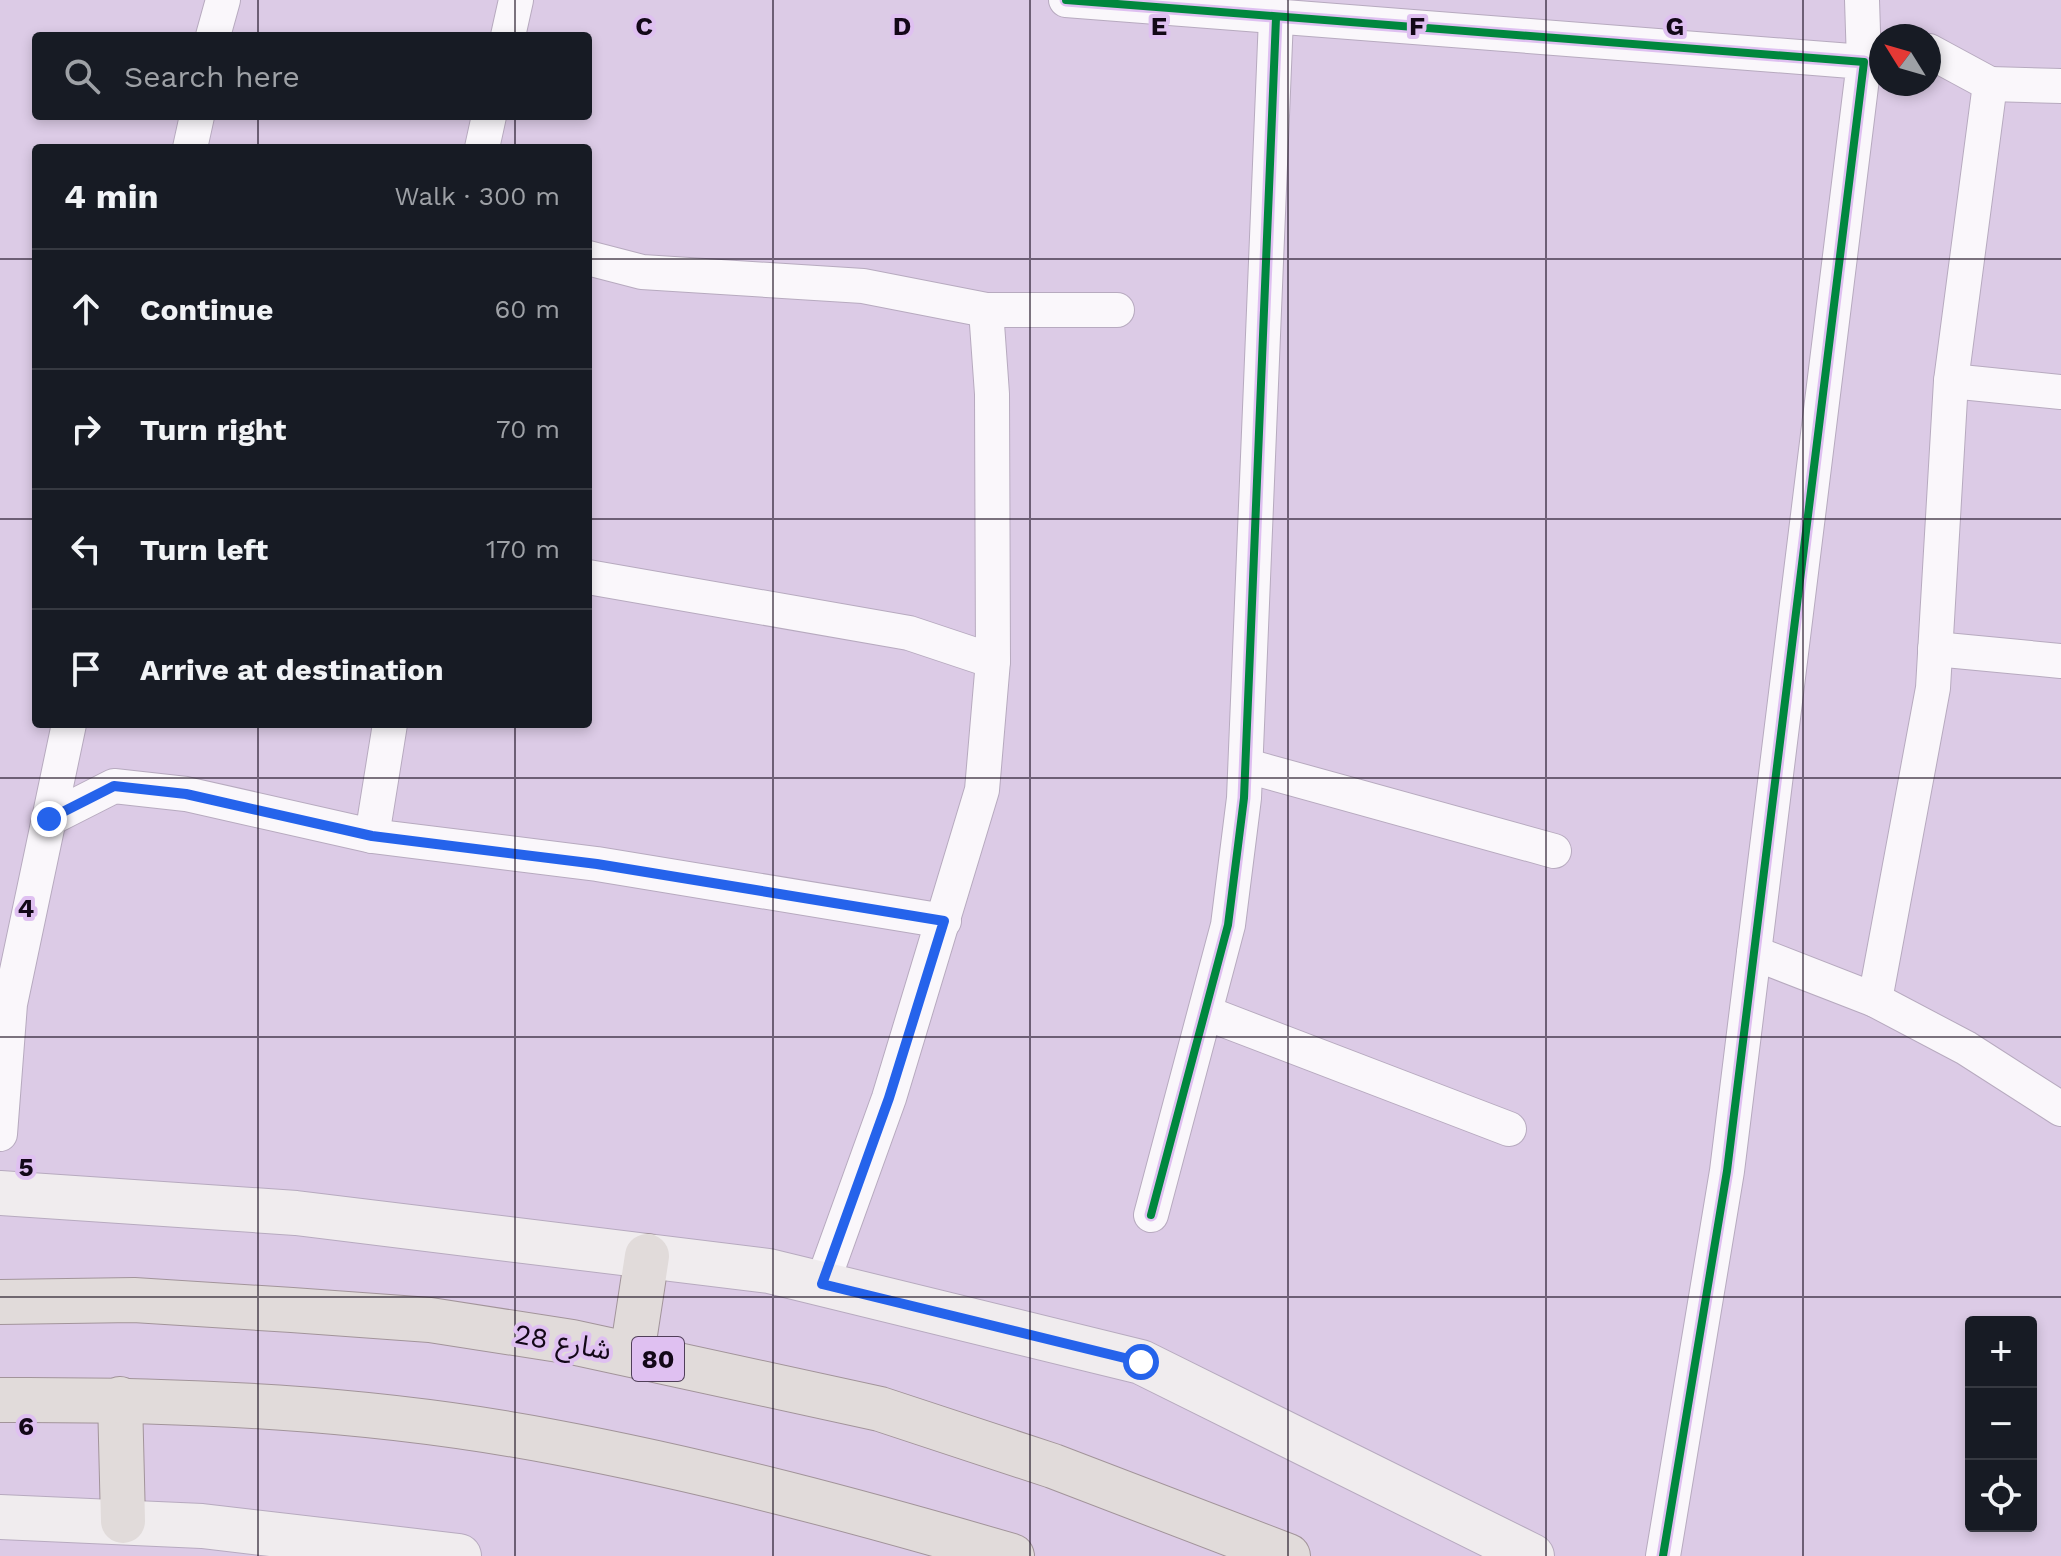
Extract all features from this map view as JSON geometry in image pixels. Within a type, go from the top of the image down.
[{"type":"highway","points":[[632,1354],[647,1256]]},
{"type":"highway","name":"شارع 28","points":[[0,1302],[134,1300],[430,1320],[632,1354],[880,1409],[1053,1466],[1288,1556]]},
{"type":"highway","points":[[0,1400],[120,1399],[267,1406],[410,1421],[551,1441],[707,1473],[1012,1556]]},
{"type":"highway","points":[[120,1399],[123,1521]]},
{"type":"main road","points":[[0,1193],[296,1213],[769,1271],[1141,1362],[1532,1556]]},
{"type":"main road","points":[[0,1517],[123,1521],[321,1548],[459,1556]]},
{"type":"street","points":[[214,32],[223,0]]},
{"type":"street","points":[[509,32],[516,0]]},
{"type":"street","points":[[1066,0],[1869,60]]},
{"type":"street","points":[[1862,0],[1869,38]]},
{"type":"street","points":[[1151,1215],[1228,925],[1247,766],[1276,18]]},
{"type":"street","points":[[1941,57],[1990,84],[2061,86]]},
{"type":"street","points":[[1875,1000],[1933,688],[1951,381],[1990,84]]},
{"type":"street","points":[[1663,1556],[1727,1171],[1869,90]]},
{"type":"street","points":[[191,144],[196,120]]},
{"type":"street","points":[[483,144],[488,120]]},
{"type":"street","points":[[592,259],[642,272],[863,286],[986,310],[1117,310]]},
{"type":"street","points":[[822,1284],[889,1098],[982,790],[993,661],[992,394],[986,310]]},
{"type":"street","points":[[1951,381],[2061,392]]},
{"type":"street","points":[[592,578],[909,633],[993,661]]},
{"type":"street","points":[[1935,649],[2061,661]]},
{"type":"street","points":[[0,1134],[10,1004],[68,728]]},
{"type":"street","points":[[372,836],[389,728]]},
{"type":"street","points":[[1247,766],[1554,851]]},
{"type":"street","points":[[49,819],[114,786],[186,794],[372,836],[597,864],[944,921]]},
{"type":"street","points":[[1754,953],[1875,1000],[1966,1048],[2061,1109]]},
{"type":"street","points":[[1206,1013],[1509,1129]]},
{"type":"cycle path","points":[[1066,0],[1864,62],[1727,1171],[1663,1556]]},
{"type":"cycle path","points":[[1151,1215],[1228,925],[1244,798],[1276,18]]},
{"type":"route","points":[[49,819],[114,786],[186,794],[372,836],[597,864],[944,921],[889,1098],[822,1284],[1141,1362]]}]
